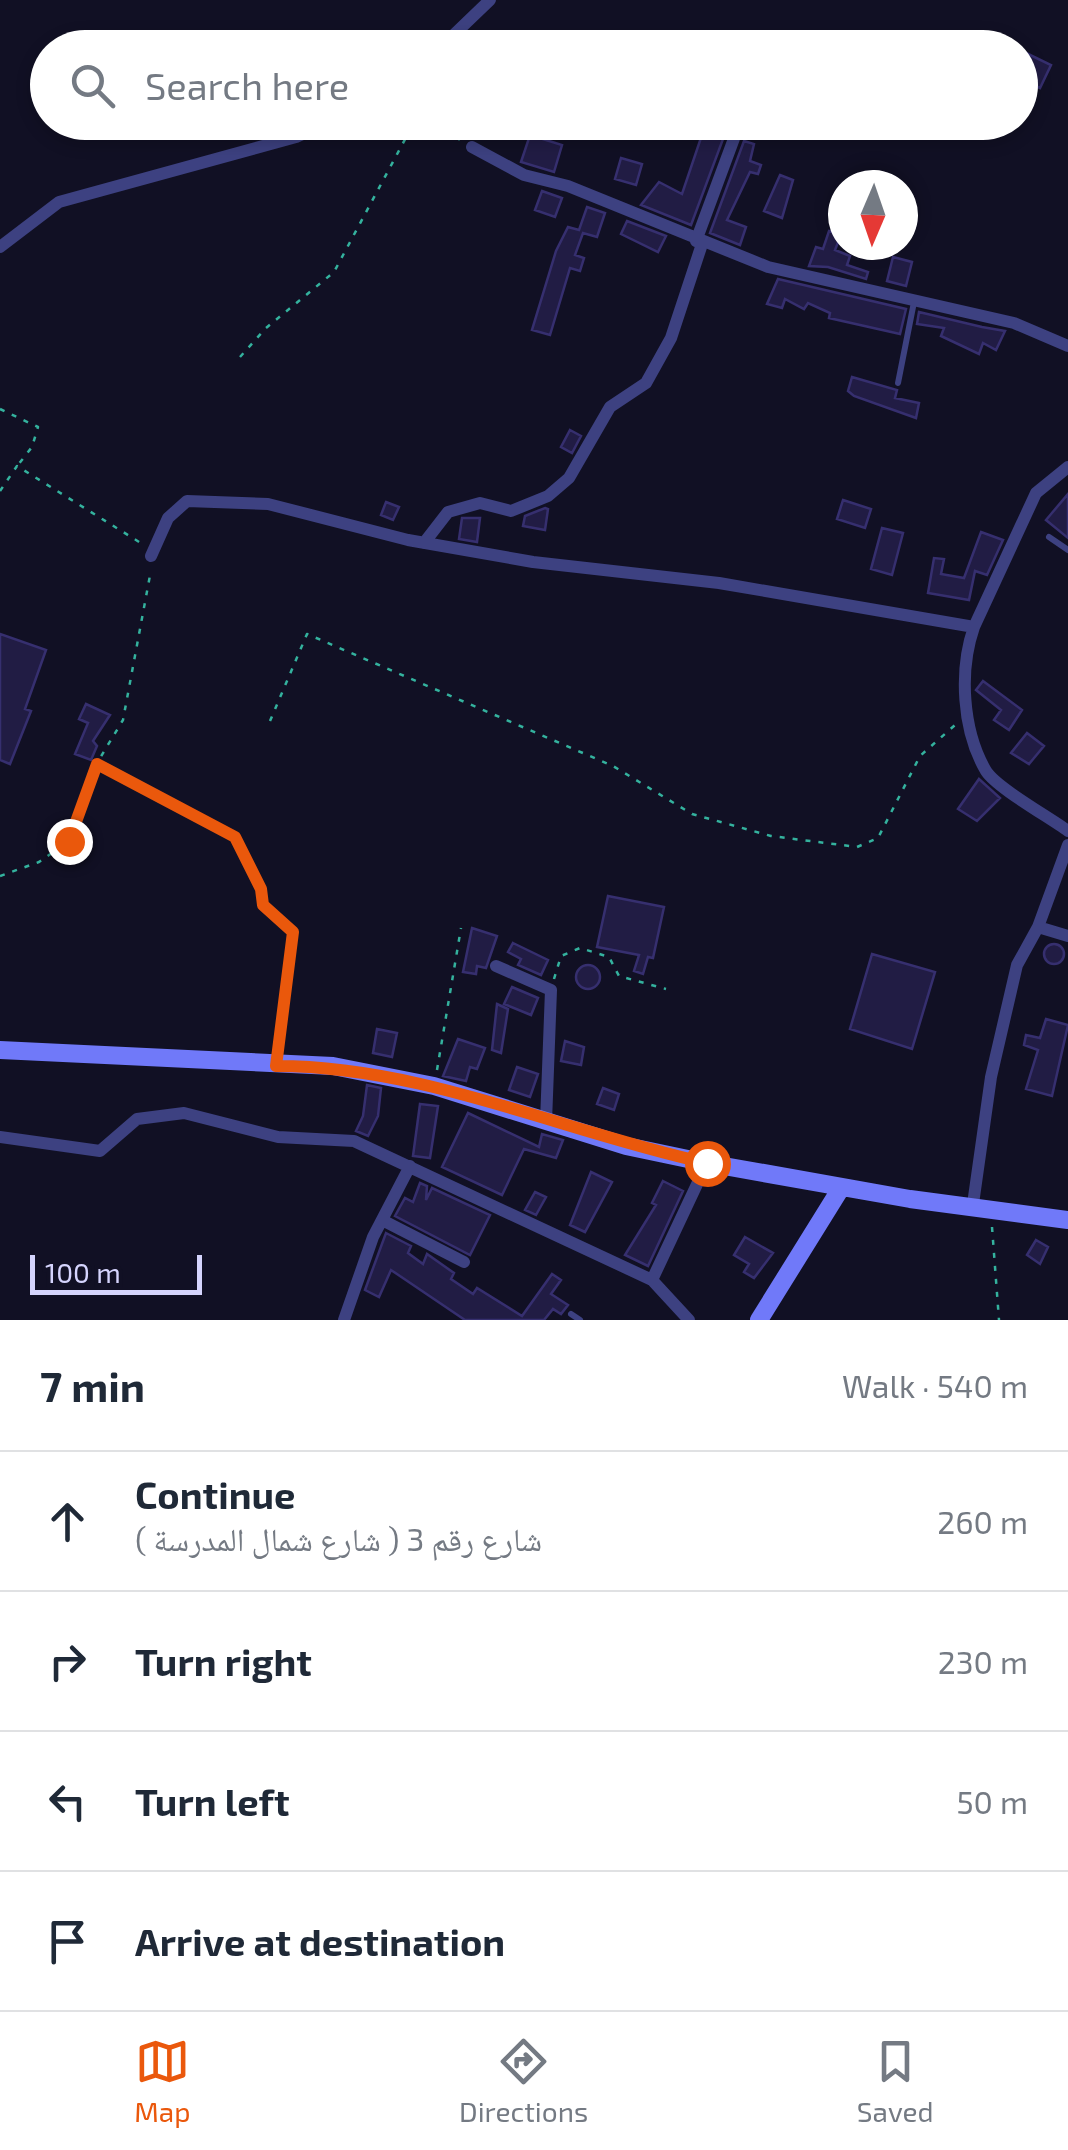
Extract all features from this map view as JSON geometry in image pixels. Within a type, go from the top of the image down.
[{"type":"street","points":[[459,30],[490,0]]},
{"type":"street","points":[[0,247],[59,202],[285,140]]},
{"type":"street","points":[[424,543],[448,512],[480,503],[511,510],[548,496],[569,478],[610,407],[646,384],[671,338],[733,140]]},
{"type":"street","points":[[472,147],[524,175],[568,186],[768,267],[1014,323],[1068,346]]},
{"type":"street","points":[[1068,468],[1036,492],[962,660],[968,715],[987,773],[1068,831]]},
{"type":"street","points":[[151,556],[168,518],[188,500],[268,504],[424,543],[534,562],[719,583],[974,627]]},
{"type":"street","points":[[981,1205],[992,1077],[1017,965],[1038,927],[1068,845]]},
{"type":"street","points":[[1038,927],[1068,936]]},
{"type":"street","points":[[496,966],[551,990],[546,1122]]},
{"type":"street","points":[[0,1050],[333,1066],[434,1086],[546,1122],[707,1163],[841,1188],[1068,1220]]},
{"type":"street","points":[[0,1137],[100,1151],[137,1119],[184,1113],[278,1137],[354,1140],[652,1280],[689,1320]]},
{"type":"street","points":[[652,1280],[707,1163]]},
{"type":"street","points":[[344,1320],[382,1220],[410,1166]]},
{"type":"street","points":[[759,1320],[841,1188]]},
{"type":"street","points":[[382,1220],[464,1262]]},
{"type":"lane","points":[[898,383],[914,302]]},
{"type":"lane","points":[[1049,537],[1068,550]]},
{"type":"lane","points":[[571,1314],[580,1320]]},
{"type":"path","points":[[240,357],[266,328],[334,272],[405,140]]},
{"type":"path","points":[[460,140],[472,147]]},
{"type":"path","points":[[0,409],[38,426],[32,447],[0,491]]},
{"type":"path","points":[[0,876],[39,862],[69,841],[97,764],[123,720],[151,556],[141,540],[121,526],[18,466]]},
{"type":"path","points":[[270,721],[307,634],[613,766],[692,814],[771,836],[857,847],[878,838],[920,756],[968,715]]},
{"type":"path","points":[[97,764],[235,837],[261,889],[263,905],[293,932],[276,1066]]},
{"type":"path","points":[[434,1086],[461,928]]},
{"type":"path","points":[[551,990],[562,956],[580,948],[609,957],[619,976],[666,989]]},
{"type":"path","points":[[981,1205],[999,1320]]},
{"type":"building","points":[[1038,59],[1051,65],[1038,87]]},
{"type":"building","points":[[528,140],[562,145],[554,172],[521,162]]},
{"type":"building","points":[[700,140],[723,140],[691,225],[641,205],[659,182],[682,194]]},
{"type":"building","points":[[744,141],[754,144],[750,161],[761,165],[758,174],[750,172],[727,220],[746,227],[740,245],[710,233]]},
{"type":"building","points":[[621,158],[642,164],[636,185],[615,179]]},
{"type":"building","points":[[780,175],[793,180],[782,218],[764,211]]},
{"type":"building","points":[[542,191],[562,198],[555,217],[535,210]]},
{"type":"building","points":[[587,207],[605,213],[597,237],[583,233],[575,255],[584,258],[580,271],[570,268],[550,335],[532,330],[556,251],[568,227],[579,230]]},
{"type":"building","points":[[627,221],[666,236],[658,252],[621,234]]},
{"type":"building","points":[[828,234],[828,260],[849,260],[847,265],[868,272],[866,279],[828,267],[809,266],[816,247],[823,249]]},
{"type":"building","points":[[892,260],[912,262],[906,286],[887,281]]},
{"type":"building","points":[[778,279],[906,309],[900,334],[829,318],[830,313],[808,303],[804,309],[785,299],[782,308],[767,304]]},
{"type":"building","points":[[919,312],[1005,331],[996,350],[983,343],[979,354],[941,336],[944,328],[917,324]]},
{"type":"building","points":[[852,377],[897,390],[895,398],[919,403],[916,418],[854,396],[848,391]]},
{"type":"building","points":[[570,430],[581,436],[572,453],[561,447]]},
{"type":"building","points":[[1068,494],[1068,538],[1046,520]]},
{"type":"building","points":[[843,500],[871,509],[865,528],[837,519]]},
{"type":"building","points":[[386,502],[399,507],[393,520],[381,515]]},
{"type":"building","points":[[545,508],[545,530],[523,526],[525,516]]},
{"type":"building","points":[[462,518],[480,518],[477,542],[459,539]]},
{"type":"building","points":[[882,528],[903,533],[892,575],[871,569]]},
{"type":"building","points":[[981,532],[1003,540],[987,575],[975,571],[969,600],[928,593],[934,558],[944,559],[941,574],[964,578]]},
{"type":"building","points":[[0,634],[46,650],[25,709],[31,711],[10,764],[0,760]]},
{"type":"building","points":[[983,681],[1022,710],[1009,730],[994,720],[1001,710],[976,690]]},
{"type":"building","points":[[86,704],[110,715],[93,741],[97,746],[91,760],[75,754],[88,723],[79,719]]},
{"type":"building","points":[[1027,733],[1044,746],[1029,764],[1011,753]]},
{"type":"building","points":[[979,779],[1000,798],[977,821],[958,809]]},
{"type":"building","points":[[608,896],[664,907],[653,958],[648,957],[643,974],[634,971],[639,955],[597,947]]},
{"type":"building","points":[[472,928],[497,936],[486,968],[477,966],[476,974],[463,972]]},
{"type":"building","points":[[513,943],[548,960],[541,975],[518,965],[521,959],[508,952]]},
{"type":"building","points":[[1054,944],[1064,954],[1054,964],[1044,954]]},
{"type":"building","points":[[872,954],[935,972],[912,1049],[850,1029]]},
{"type":"building","points":[[588,965],[597,968],[597,986],[588,989],[579,986],[576,977],[579,968]]},
{"type":"building","points":[[512,987],[538,998],[531,1015],[504,1004]]},
{"type":"building","points":[[497,1004],[508,1009],[501,1053],[492,1050]]},
{"type":"building","points":[[1046,1019],[1068,1025],[1052,1096],[1026,1089],[1038,1050],[1024,1045],[1026,1035],[1040,1038]]},
{"type":"building","points":[[377,1029],[397,1033],[392,1057],[373,1053]]},
{"type":"building","points":[[458,1039],[485,1048],[477,1069],[470,1067],[466,1081],[443,1076]]},
{"type":"building","points":[[565,1041],[584,1047],[581,1065],[561,1061]]},
{"type":"building","points":[[517,1067],[538,1074],[530,1097],[509,1090]]},
{"type":"building","points":[[367,1085],[381,1088],[378,1116],[368,1136],[356,1131],[363,1116]]},
{"type":"building","points":[[603,1088],[619,1094],[614,1110],[597,1104]]},
{"type":"building","points":[[420,1104],[438,1106],[430,1158],[413,1156]]},
{"type":"building","points":[[468,1113],[539,1147],[542,1134],[563,1140],[556,1158],[524,1149],[502,1195],[442,1167]]},
{"type":"building","points":[[591,1172],[612,1182],[585,1232],[570,1225]]},
{"type":"building","points":[[663,1181],[683,1191],[648,1266],[625,1255],[656,1205],[652,1203]]},
{"type":"building","points":[[420,1183],[427,1186],[426,1200],[432,1188],[490,1215],[470,1255],[395,1216],[405,1198],[413,1202]]},
{"type":"building","points":[[535,1192],[546,1197],[536,1215],[525,1210]]},
{"type":"building","points":[[386,1233],[411,1246],[408,1253],[423,1264],[427,1254],[454,1273],[451,1279],[473,1294],[477,1288],[522,1316],[552,1274],[561,1280],[551,1294],[568,1305],[561,1314],[553,1309],[544,1320],[465,1320],[391,1270],[379,1297],[365,1290]]},
{"type":"building","points":[[745,1237],[773,1253],[754,1278],[744,1272],[749,1264],[734,1255]]},
{"type":"building","points":[[1036,1240],[1048,1247],[1040,1264],[1027,1255]]},
{"type":"route","points":[[69,841],[97,764],[235,837],[261,889],[263,905],[293,932],[284,975],[276,1066],[333,1066],[434,1086],[626,1146],[707,1163]]}]
